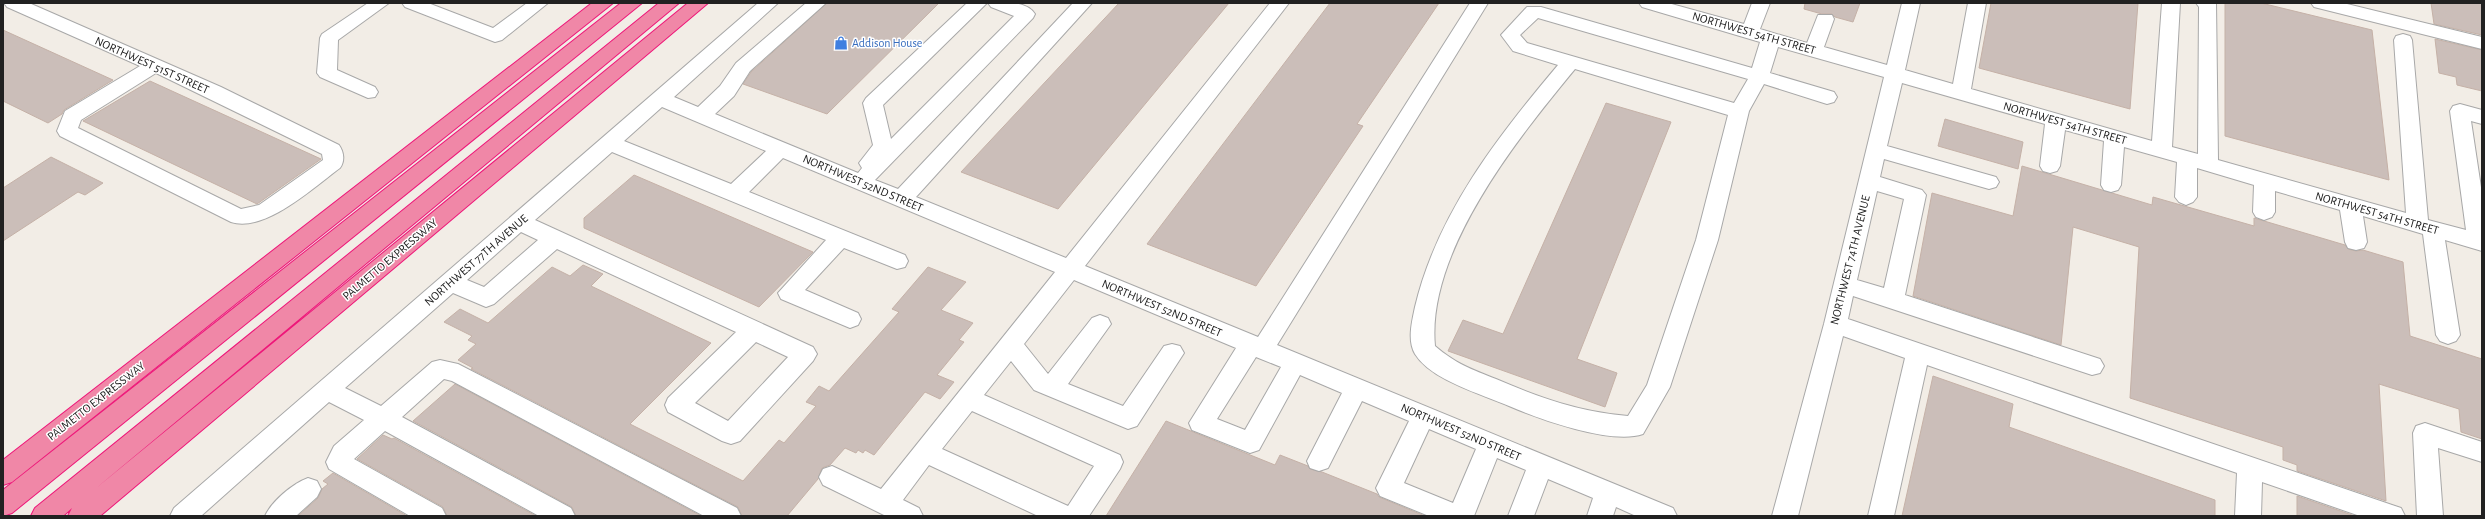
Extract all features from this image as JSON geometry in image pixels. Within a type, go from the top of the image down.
[{"type":"highway","name":"PALMETTO EXPRESSWAY","points":[[3,474],[604,3]]},
{"type":"highway","points":[[3,505],[633,3]]},
{"type":"highway","points":[[44,516],[670,3]]},
{"type":"highway","name":"PALMETTO EXPRESSWAY","points":[[82,516],[699,3]]},
{"type":"street","name":"NORTHWEST 51ST STREET","points":[[13,3],[154,66],[290,128],[332,150],[333,163],[265,211],[240,217],[67,131],[72,116],[154,66]]},
{"type":"street","points":[[368,92],[327,74],[329,38],[380,3]]},
{"type":"street","points":[[418,4],[495,36],[539,3]]},
{"type":"street","name":"NORTHWEST 77TH AVENUE","points":[[183,516],[769,3]]},
{"type":"street","points":[[701,116],[727,91],[743,67],[817,3]]},
{"type":"street","points":[[858,181],[883,146],[873,104],[978,3]]},
{"type":"street","points":[[858,181],[1026,14],[997,3]]},
{"type":"street","points":[[900,199],[1083,3]]},
{"type":"street","points":[[885,503],[1068,269],[1280,3]]},
{"type":"street","points":[[1295,363],[1250,443],[1202,423],[1257,347],[1479,3]]},
{"type":"street","name":"NORTHWEST 54TH STREET","points":[[1648,3],[1690,9],[1750,32],[2480,242]]},
{"type":"street","points":[[1750,32],[1762,3]]},
{"type":"street","name":"NORTHWEST 74TH AVENUE","points":[[1785,516],[1835,324],[1911,3]]},
{"type":"street","points":[[1961,92],[1976,3]]},
{"type":"street","points":[[2162,151],[2171,3]]},
{"type":"street","points":[[2205,3],[2208,4],[2208,164]]},
{"type":"street","points":[[2320,3],[2482,44]]},
{"type":"street","points":[[1739,111],[1520,47],[1510,35],[1534,11],[1827,97]]},
{"type":"street","points":[[1814,50],[1826,18]]},
{"type":"street","points":[[1571,62],[1528,112],[1471,196],[1435,272],[1422,323],[1424,349],[1443,367],[1538,408],[1593,423],[1634,427],[1658,387],[1707,240],[1739,111],[1759,76],[1771,38]]},
{"type":"street","points":[[2402,40],[2426,227],[2448,335]]},
{"type":"street","name":"NORTHWEST 52ND STREET","points":[[660,99],[1664,516]]},
{"type":"street","points":[[2480,242],[2460,111],[2482,117]]},
{"type":"street","points":[[2050,166],[2056,120]]},
{"type":"street","points":[[2111,185],[2115,137]]},
{"type":"street","points":[[610,143],[897,261]]},
{"type":"street","points":[[734,194],[780,149]]},
{"type":"street","points":[[1876,150],[1989,182]]},
{"type":"street","points":[[2186,197],[2187,158]]},
{"type":"street","points":[[2264,180],[2264,212]]},
{"type":"street","points":[[1869,181],[1915,195],[1892,302]]},
{"type":"street","points":[[2350,205],[2356,242]]},
{"type":"street","points":[[519,222],[555,238],[805,354],[731,434],[677,405],[753,330]]},
{"type":"street","points":[[451,282],[486,298],[555,238]]},
{"type":"street","points":[[841,238],[789,293],[850,319]]},
{"type":"street","points":[[1844,284],[1892,302],[2092,366]]},
{"type":"street","points":[[1052,387],[1100,324]]},
{"type":"street","points":[[1835,324],[2392,516]]},
{"type":"street","points":[[1010,343],[1042,383],[1128,419],[1172,353]]},
{"type":"street","points":[[1881,516],[1918,353]]},
{"type":"street","points":[[433,516],[338,462],[344,453],[440,369],[458,373],[728,516]]},
{"type":"street","points":[[1319,461],[1357,388]]},
{"type":"street","points":[[326,390],[384,419],[562,516]]},
{"type":"street","points":[[967,398],[1111,462],[1075,516]]},
{"type":"street","points":[[1423,416],[1389,488],[1457,516]]},
{"type":"street","points":[[2430,516],[2425,433],[2482,452]]},
{"type":"street","points":[[1461,516],[1490,444]]},
{"type":"street","points":[[925,452],[1064,516]]},
{"type":"street","points":[[1521,516],[1541,465]]},
{"type":"street","points":[[2248,516],[2250,467]]},
{"type":"street","points":[[832,477],[910,516]]},
{"type":"street","points":[[278,516],[308,489]]},
{"type":"street","points":[[1600,516],[1608,493]]},
{"type":"building","name":"Addison House","points":[[827,3],[939,3],[827,114],[743,84],[751,72]]},
{"type":"building","points":[[1119,3],[1229,3],[1058,209],[961,172]]},
{"type":"building","points":[[1330,3],[1439,3],[1357,124],[1363,126],[1256,286],[1147,244]]},
{"type":"building","points":[[1805,3],[1860,3],[1853,22],[1835,17],[1832,14],[1822,14],[1804,9]]},
{"type":"building","points":[[1991,3],[2138,3],[2130,109],[1979,68]]},
{"type":"building","points":[[2225,3],[2261,3],[2372,30],[2389,180],[2225,136]]},
{"type":"building","points":[[2431,3],[2482,3],[2482,35],[2434,24]]},
{"type":"building","points":[[3,30],[113,80],[64,110],[62,114],[48,123],[3,101]]},
{"type":"building","points":[[2435,39],[2482,50],[2482,91],[2457,85],[2456,77],[2439,73]]},
{"type":"building","points":[[150,81],[321,159],[257,204],[83,121]]},
{"type":"building","points":[[1606,103],[1671,122],[1577,359],[1617,373],[1605,407],[1448,351],[1463,320],[1503,334]]},
{"type":"building","points":[[1945,119],[2023,142],[2018,169],[1938,146]]},
{"type":"building","points":[[51,157],[103,183],[85,195],[78,192],[3,241],[3,188]]},
{"type":"building","points":[[2022,166],[2152,205],[2153,197],[2254,226],[2254,218],[2345,245],[2348,249],[2356,251],[2363,250],[2403,262],[2410,336],[2482,359],[2482,439],[2461,432],[2459,409],[2379,384],[2386,501],[2297,471],[2297,465],[2283,460],[2283,447],[2130,398],[2139,247],[2073,227],[2061,345],[1913,296],[1932,193],[2013,216]]},
{"type":"building","points":[[634,175],[813,252],[759,307],[584,228],[584,218]]},
{"type":"building","points":[[583,265],[603,274],[591,286],[711,343],[630,424],[743,481],[779,440],[784,443],[816,406],[806,402],[819,386],[829,391],[899,312],[892,309],[928,267],[966,282],[941,310],[973,323],[959,340],[964,342],[937,375],[954,382],[940,399],[925,392],[874,455],[865,450],[863,453],[858,450],[856,453],[845,448],[830,465],[822,468],[818,479],[787,516],[742,516],[738,507],[471,369],[473,368],[458,360],[476,344],[468,340],[472,336],[444,322],[460,309],[488,323],[552,267],[570,276]]},
{"type":"building","points":[[1933,376],[2013,404],[2009,427],[2215,500],[2215,516],[1902,516]]},
{"type":"building","points":[[455,384],[701,516],[576,516],[572,507],[413,421]]},
{"type":"building","points":[[1166,421],[1275,465],[1280,455],[1308,466],[1310,469],[1322,472],[1377,494],[1379,497],[1425,516],[1106,516]]},
{"type":"building","points":[[383,435],[392,439],[394,438],[536,516],[447,516],[443,507],[357,459]]},
{"type":"building","points":[[333,473],[407,516],[298,516],[318,498],[322,489],[328,484],[323,481]]},
{"type":"building","points":[[2297,496],[2355,516],[2297,516]]},
{"type":"place","name":"Addison House","points":[[841,43]]}]
